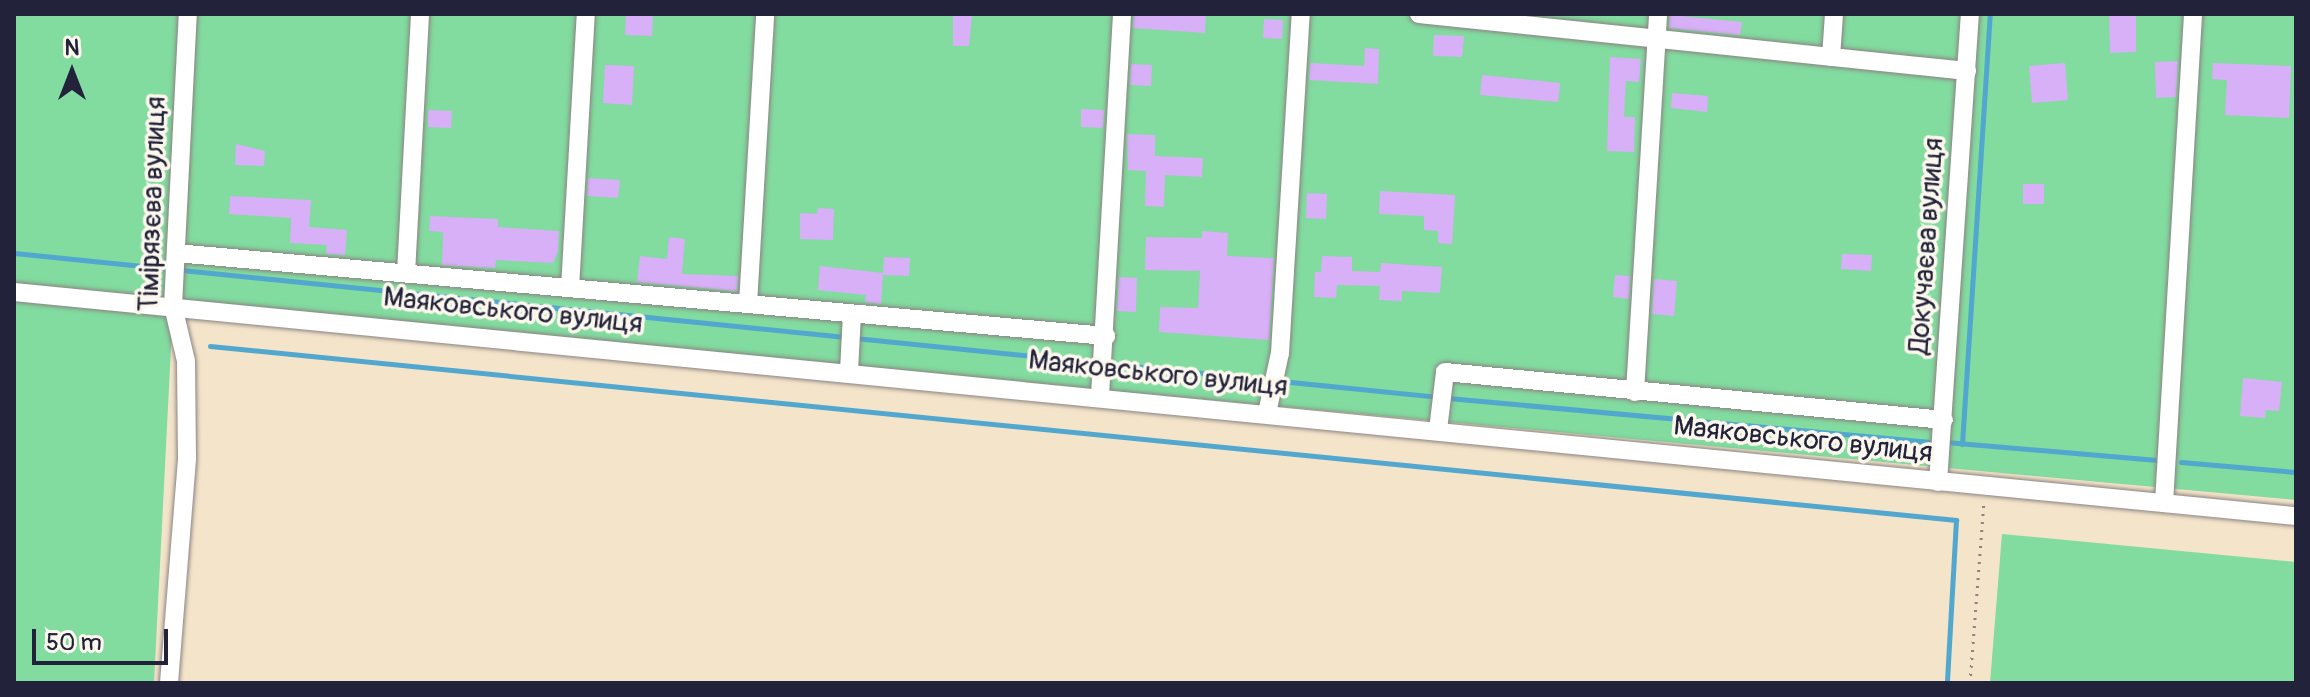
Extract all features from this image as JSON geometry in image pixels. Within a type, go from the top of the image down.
[{"type":"street","name":"Тімірязєва вулиця","points":[[169,683],[187,458],[186,361],[173,306],[188,14]]},
{"type":"street","points":[[406,273],[420,14]]},
{"type":"street","points":[[570,288],[586,14]]},
{"type":"street","points":[[748,304],[765,14]]},
{"type":"street","points":[[1100,396],[1106,336],[1122,14]]},
{"type":"street","points":[[1267,413],[1280,353],[1301,14]]},
{"type":"street","points":[[1419,14],[1477,17],[1967,71]]},
{"type":"street","points":[[1635,392],[1658,14]]},
{"type":"street","points":[[1831,57],[1834,14]]},
{"type":"street","name":"Докучаєва вулиця","points":[[1938,482],[1970,14]]},
{"type":"street","points":[[2164,503],[2193,14]]},
{"type":"street","points":[[176,253],[1106,336]]},
{"type":"street","name":"Маяковського вулиця","points":[[14,292],[1267,413],[1439,421],[1938,482],[2296,516]]},
{"type":"street","points":[[849,371],[852,314]]},
{"type":"street","points":[[1439,421],[1445,372],[1943,424]]},
{"type":"path","points":[[1970,683],[1985,487]]},
{"type":"green space","points":[[14,14],[2296,14],[2296,500],[14,290]]},
{"type":"green space","points":[[14,294],[173,308],[154,683],[14,683]]},
{"type":"green space","points":[[2002,534],[2296,562],[2296,683],[1990,683]]},
{"type":"building","points":[[626,14],[653,14],[652,36],[625,35]]},
{"type":"building","points":[[953,14],[972,14],[969,46],[953,46]]},
{"type":"building","points":[[1134,14],[1206,14],[1205,33],[1133,28]]},
{"type":"building","points":[[2109,14],[2136,14],[2136,52],[2110,53]]},
{"type":"building","points":[[1670,15],[1742,22],[1740,35],[1669,28]]},
{"type":"building","points":[[1264,19],[1283,20],[1282,39],[1263,38]]},
{"type":"building","points":[[1434,35],[1464,36],[1462,57],[1433,56]]},
{"type":"building","points":[[1365,48],[1379,49],[1378,84],[1309,80],[1310,63],[1364,66]]},
{"type":"building","points":[[1610,57],[1641,59],[1639,82],[1626,81],[1624,117],[1635,117],[1634,152],[1607,151]]},
{"type":"building","points":[[2178,61],[2176,97],[2156,98],[2155,62]]},
{"type":"building","points":[[2065,63],[2068,100],[2032,103],[2029,66]]},
{"type":"building","points":[[2213,63],[2291,66],[2289,118],[2225,115],[2227,80],[2212,79]]},
{"type":"building","points":[[1131,64],[1152,65],[1151,86],[1130,85]]},
{"type":"building","points":[[605,65],[634,66],[632,105],[603,103]]},
{"type":"building","points":[[1482,75],[1560,83],[1558,102],[1480,95]]},
{"type":"building","points":[[1672,93],[1708,96],[1707,112],[1671,108]]},
{"type":"building","points":[[1081,109],[1104,110],[1103,128],[1081,127]]},
{"type":"building","points":[[428,110],[452,111],[451,128],[428,127]]},
{"type":"building","points":[[1127,134],[1155,135],[1155,156],[1203,158],[1202,177],[1165,175],[1164,207],[1145,206],[1146,171],[1128,170]]},
{"type":"building","points":[[236,144],[265,151],[264,166],[235,165]]},
{"type":"building","points":[[588,178],[620,180],[618,198],[587,196]]},
{"type":"building","points":[[2023,184],[2044,184],[2044,204],[2023,204]]},
{"type":"building","points":[[1380,191],[1455,195],[1452,244],[1438,243],[1438,231],[1424,230],[1424,216],[1379,214]]},
{"type":"building","points":[[1307,193],[1327,194],[1326,219],[1306,218]]},
{"type":"building","points":[[230,196],[311,200],[309,227],[347,230],[345,255],[326,254],[327,245],[290,243],[291,218],[229,214]]},
{"type":"building","points":[[818,208],[834,209],[833,240],[800,239],[800,213],[817,214]]},
{"type":"building","points":[[430,216],[498,219],[498,227],[559,231],[558,251],[553,263],[496,260],[495,268],[442,265],[443,232],[429,231]]},
{"type":"building","points":[[1202,231],[1228,233],[1227,256],[1274,258],[1269,340],[1159,332],[1160,307],[1198,308],[1200,271],[1145,270],[1146,237],[1202,238]]},
{"type":"building","points":[[669,237],[685,239],[682,274],[738,276],[737,291],[637,282],[640,256],[667,259]]},
{"type":"building","points":[[1842,254],[1872,255],[1871,271],[1841,269]]},
{"type":"building","points":[[1322,256],[1352,257],[1352,271],[1380,272],[1381,263],[1442,267],[1440,293],[1402,291],[1402,301],[1379,300],[1380,286],[1337,285],[1336,298],[1314,297],[1315,272],[1321,272]]},
{"type":"building","points":[[884,257],[910,258],[909,276],[883,275],[881,304],[865,302],[866,295],[818,290],[820,266],[883,273]]},
{"type":"building","points":[[1615,275],[1630,276],[1629,299],[1613,297]]},
{"type":"building","points":[[1119,277],[1137,278],[1136,312],[1117,311]]},
{"type":"building","points":[[1654,279],[1677,281],[1674,316],[1652,314]]},
{"type":"building","points":[[2243,378],[2282,382],[2279,411],[2266,410],[2265,418],[2240,416]]},
{"type":"waterway","points":[[1962,444],[1990,14]]},
{"type":"waterway","points":[[14,253],[1438,397]]},
{"type":"waterway","points":[[210,346],[1956,520],[1947,683]]},
{"type":"waterway","points":[[1448,398],[1936,442]]},
{"type":"waterway","points":[[1946,442],[2154,460]]},
{"type":"waterway","points":[[2181,462],[2296,472]]}]
